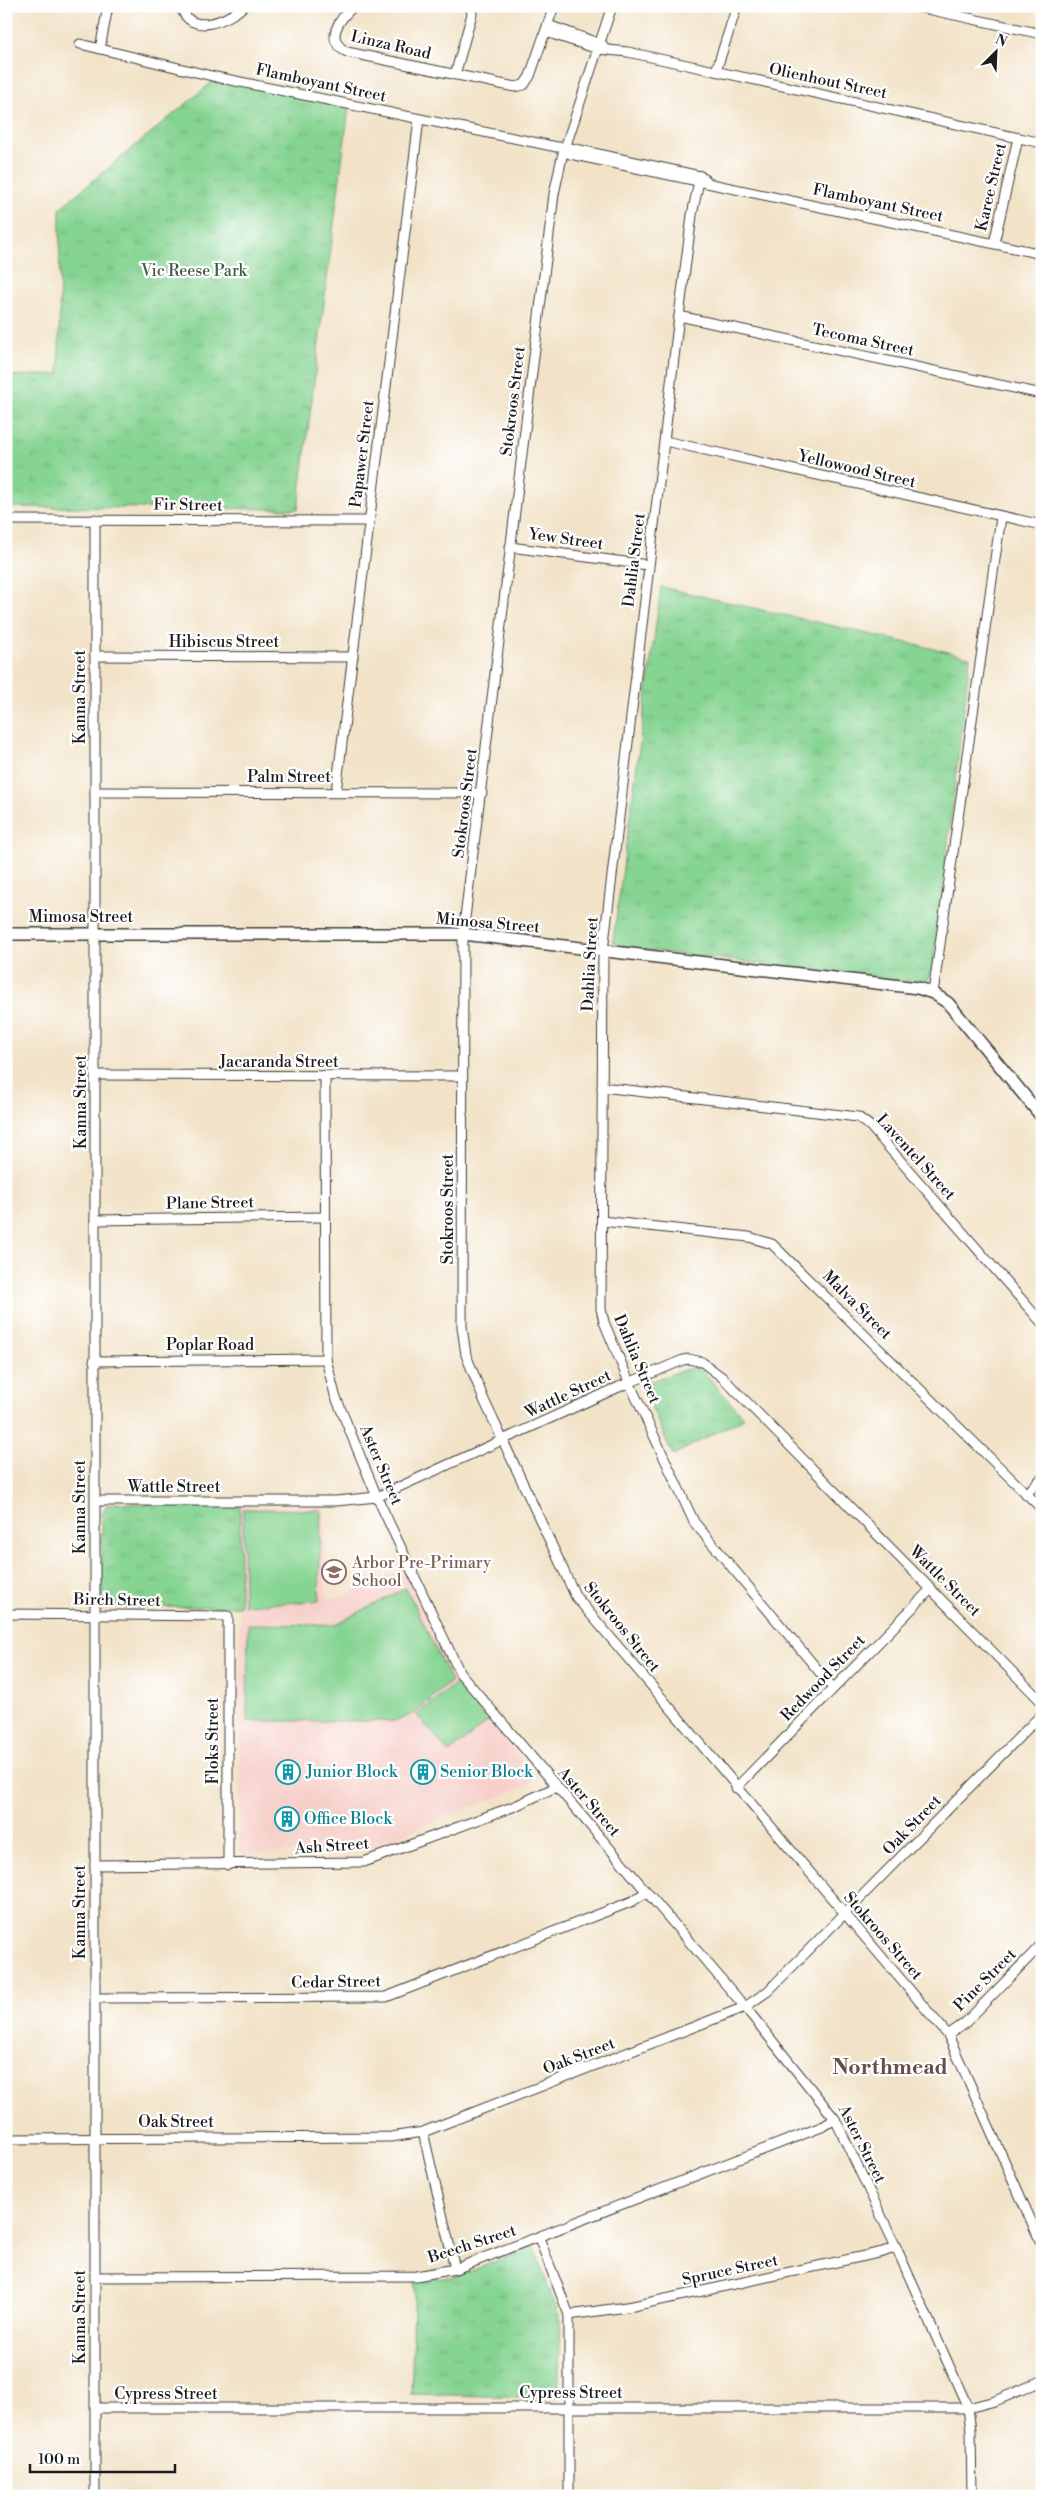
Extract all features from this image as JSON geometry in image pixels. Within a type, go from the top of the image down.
[{"type":"street","points":[[100,50],[108,6]]},
{"type":"street","points":[[181,6],[184,14],[189,19],[202,24],[223,21],[244,6]]},
{"type":"street","name":"Linza Road","points":[[354,6],[342,16],[336,27],[335,37],[342,50],[515,88],[524,85],[530,76],[554,6]]},
{"type":"street","points":[[455,75],[472,14],[470,6]]},
{"type":"street","name":"Stokroos Street","points":[[612,6],[602,46],[562,149],[554,194],[510,547],[482,793],[463,934],[464,1342],[470,1366],[502,1441],[576,1597],[948,2036],[1042,2244]]},
{"type":"street","points":[[716,71],[737,6]]},
{"type":"street","points":[[913,6],[1042,34]]},
{"type":"street","points":[[547,28],[602,46]]},
{"type":"street","name":"Flamboyant Street","points":[[80,44],[100,50],[1042,254]]},
{"type":"street","name":"Olienhout Street","points":[[602,46],[1042,143]]},
{"type":"street","name":"Papawer Street","points":[[336,792],[419,119]]},
{"type":"street","name":"Karee Street","points":[[994,243],[1018,138]]},
{"type":"street","name":"Dahlia Street","points":[[702,180],[692,215],[679,316],[603,951],[601,1308],[604,1322],[629,1382],[694,1522],[833,1688]]},
{"type":"street","name":"Tecoma Street","points":[[679,316],[1042,394]]},
{"type":"street","name":"Yellowood Street","points":[[665,441],[1042,526]]},
{"type":"street","points":[[1001,517],[933,993],[948,1003],[1042,1117]]},
{"type":"street","name":"Kanna Street","points":[[95,519],[95,2496]]},
{"type":"street","name":"Fir Street","points":[[6,520],[369,522]]},
{"type":"street","name":"Yew Street","points":[[510,547],[648,565]]},
{"type":"street","name":"Hibiscus Street","points":[[95,656],[353,657]]},
{"type":"street","name":"Palm Street","points":[[96,792],[482,793]]},
{"type":"street","name":"Mimosa Street","points":[[6,934],[463,934],[918,988],[933,993]]},
{"type":"street","name":"Jacaranda Street","points":[[96,1075],[462,1076]]},
{"type":"street","name":"Aster Street","points":[[325,1077],[326,1359],[335,1395],[377,1497],[460,1673],[745,2007],[835,2119],[896,2247],[968,2408],[972,2496]]},
{"type":"street","name":"Laventel Street","points":[[602,1087],[858,1117],[870,1126],[1042,1323]]},
{"type":"street","name":"Plane Street","points":[[95,1220],[325,1217]]},
{"type":"street","name":"Malva Street","points":[[602,1221],[749,1237],[772,1244],[1042,1510]]},
{"type":"street","name":"Poplar Road","points":[[94,1361],[326,1359]]},
{"type":"street","name":"Wattle Street","points":[[96,1501],[336,1501],[377,1497],[629,1382],[683,1360],[697,1360],[708,1365],[1042,1702]]},
{"type":"street","points":[[1026,1494],[1042,1478]]},
{"type":"street","name":"Redwood Street","points":[[736,1788],[931,1589]]},
{"type":"street","name":"Birch Street","points":[[6,1614],[228,1616]]},
{"type":"street","name":"Floks Street","points":[[228,1616],[228,1865]]},
{"type":"street","name":"Oak Street","points":[[6,2139],[390,2137],[423,2132],[745,2007],[768,1991],[1042,1714]]},
{"type":"street","name":"Ash Street","points":[[95,1866],[364,1862],[515,1806],[556,1787]]},
{"type":"street","name":"Cedar Street","points":[[95,1998],[379,1998],[392,1996],[624,1904],[646,1892]]},
{"type":"street","name":"Pine Street","points":[[948,2036],[965,2023],[1042,1944]]},
{"type":"street","name":"Beech Street","points":[[94,2277],[416,2276],[455,2269],[824,2126],[835,2119]]},
{"type":"street","points":[[423,2132],[455,2269]]},
{"type":"street","points":[[539,2238],[569,2315],[569,2496]]},
{"type":"street","name":"Spruce Street","points":[[569,2315],[632,2306],[883,2252],[896,2247]]},
{"type":"street","name":"Cypress Street","points":[[96,2408],[968,2408],[988,2404],[1042,2381]]},
{"type":"shaded area","points":[[240,1506],[324,1507],[326,1599],[348,1594],[405,1568],[453,1679],[534,1774],[531,1784],[365,1849],[240,1854]]},
{"type":"green space","name":"Vic Reese Park","points":[[217,78],[349,106],[298,509],[6,507],[6,376],[59,374],[60,208]]},
{"type":"green space","points":[[661,587],[970,657],[933,969],[929,979],[924,983],[620,947],[613,941]]},
{"type":"green space","points":[[690,1368],[703,1371],[744,1418],[673,1455],[645,1393],[648,1382]]},
{"type":"green space","points":[[115,1503],[240,1506],[240,1606],[125,1608],[112,1605],[102,1598],[102,1515],[106,1506]]},
{"type":"green space","points":[[243,1509],[321,1510],[319,1601],[244,1605]]},
{"type":"green space","points":[[406,1588],[451,1681],[414,1714],[395,1721],[247,1721],[248,1624],[334,1625]]},
{"type":"green space","points":[[456,1683],[488,1721],[449,1753],[417,1715]]},
{"type":"green space","points":[[534,2247],[561,2321],[558,2398],[411,2394],[415,2279],[452,2278]]},
{"type":"place","name":"Arbor Pre-Primary School","points":[[334,1572]]},
{"type":"place","name":"Junior Block","points":[[288,1772]]},
{"type":"place","name":"Senior Block","points":[[423,1772]]},
{"type":"place","name":"Office Block","points":[[287,1819]]},
{"type":"district","name":"Northmead","points":[[890,2068]]}]
